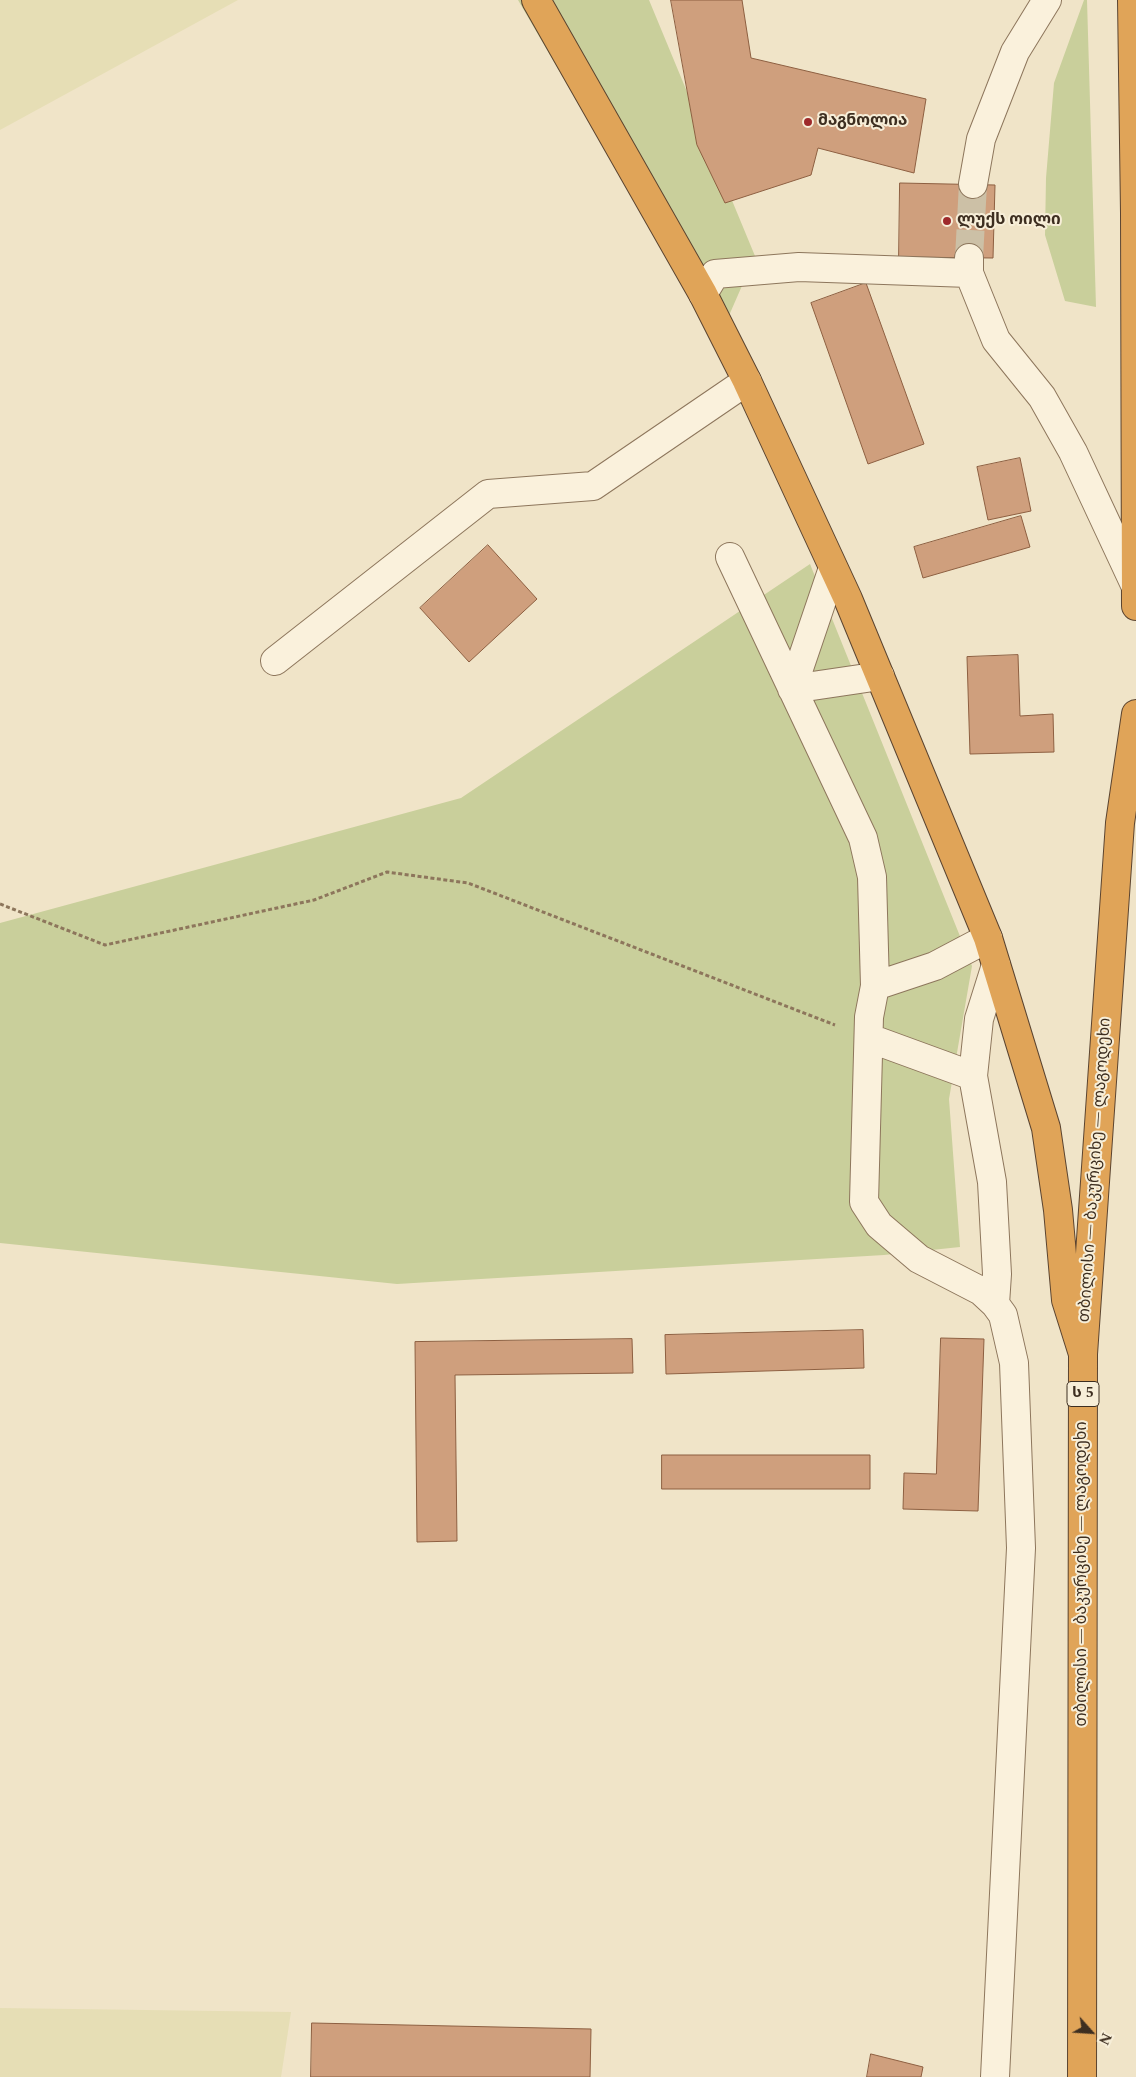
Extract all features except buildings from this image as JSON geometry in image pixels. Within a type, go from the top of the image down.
[{"type":"highway","points":[[536,0],[703,294],[747,381],[833,568],[880,676],[988,938],[1046,1128],[1058,1210],[1066,1300],[1083,1354]]},
{"type":"highway","points":[[1132,0],[1136,211],[1136,606]]},
{"type":"highway","name":"თბილისი — ბაკურციხე — ლაგოდეხი","points":[[1082,2077],[1083,1354],[1120,823],[1136,714]]},
{"type":"street","points":[[973,184],[981,139],[1015,52],[1047,0]]},
{"type":"street","points":[[703,294],[715,274],[799,267],[969,266],[996,340],[1042,397],[1073,452],[1136,587]]},
{"type":"street","points":[[275,661],[488,494],[593,486],[747,381]]},
{"type":"street","points":[[730,557],[863,838],[872,877],[876,986],[870,1017],[864,1202],[879,1225],[919,1259],[981,1292],[995,1304],[1003,1315],[1014,1363],[1021,1548],[995,2077]]},
{"type":"street","points":[[792,689],[833,568]]},
{"type":"street","points":[[792,689],[880,676]]},
{"type":"street","points":[[876,986],[935,966],[988,938]]},
{"type":"street","points":[[995,1304],[997,1274],[992,1182],[973,1076],[979,1019],[996,965]]},
{"type":"street","points":[[869,1038],[973,1076]]},
{"type":"path","points":[[0,904],[105,945],[314,900],[387,872],[468,883],[869,1038]]},
{"type":"shaded area","points":[[0,0],[238,0],[0,130]]},
{"type":"shaded area","points":[[0,2008],[291,2012],[281,2077],[0,2077]]},
{"type":"green space","points":[[518,0],[649,0],[755,256],[717,343]]},
{"type":"green space","points":[[1084,0],[1087,0],[1096,307],[1065,301],[1045,235],[1046,178],[1054,83]]},
{"type":"green space","points":[[810,564],[972,966],[949,1099],[960,1247],[884,1255],[397,1284],[0,1243],[0,923],[461,798]]},
{"type":"tunnel","points":[[969,258],[973,184]]},
{"type":"place","name":"მაგნოლია","points":[[808,122]]},
{"type":"place","name":"ლუქს ოილი","points":[[947,221]]}]
